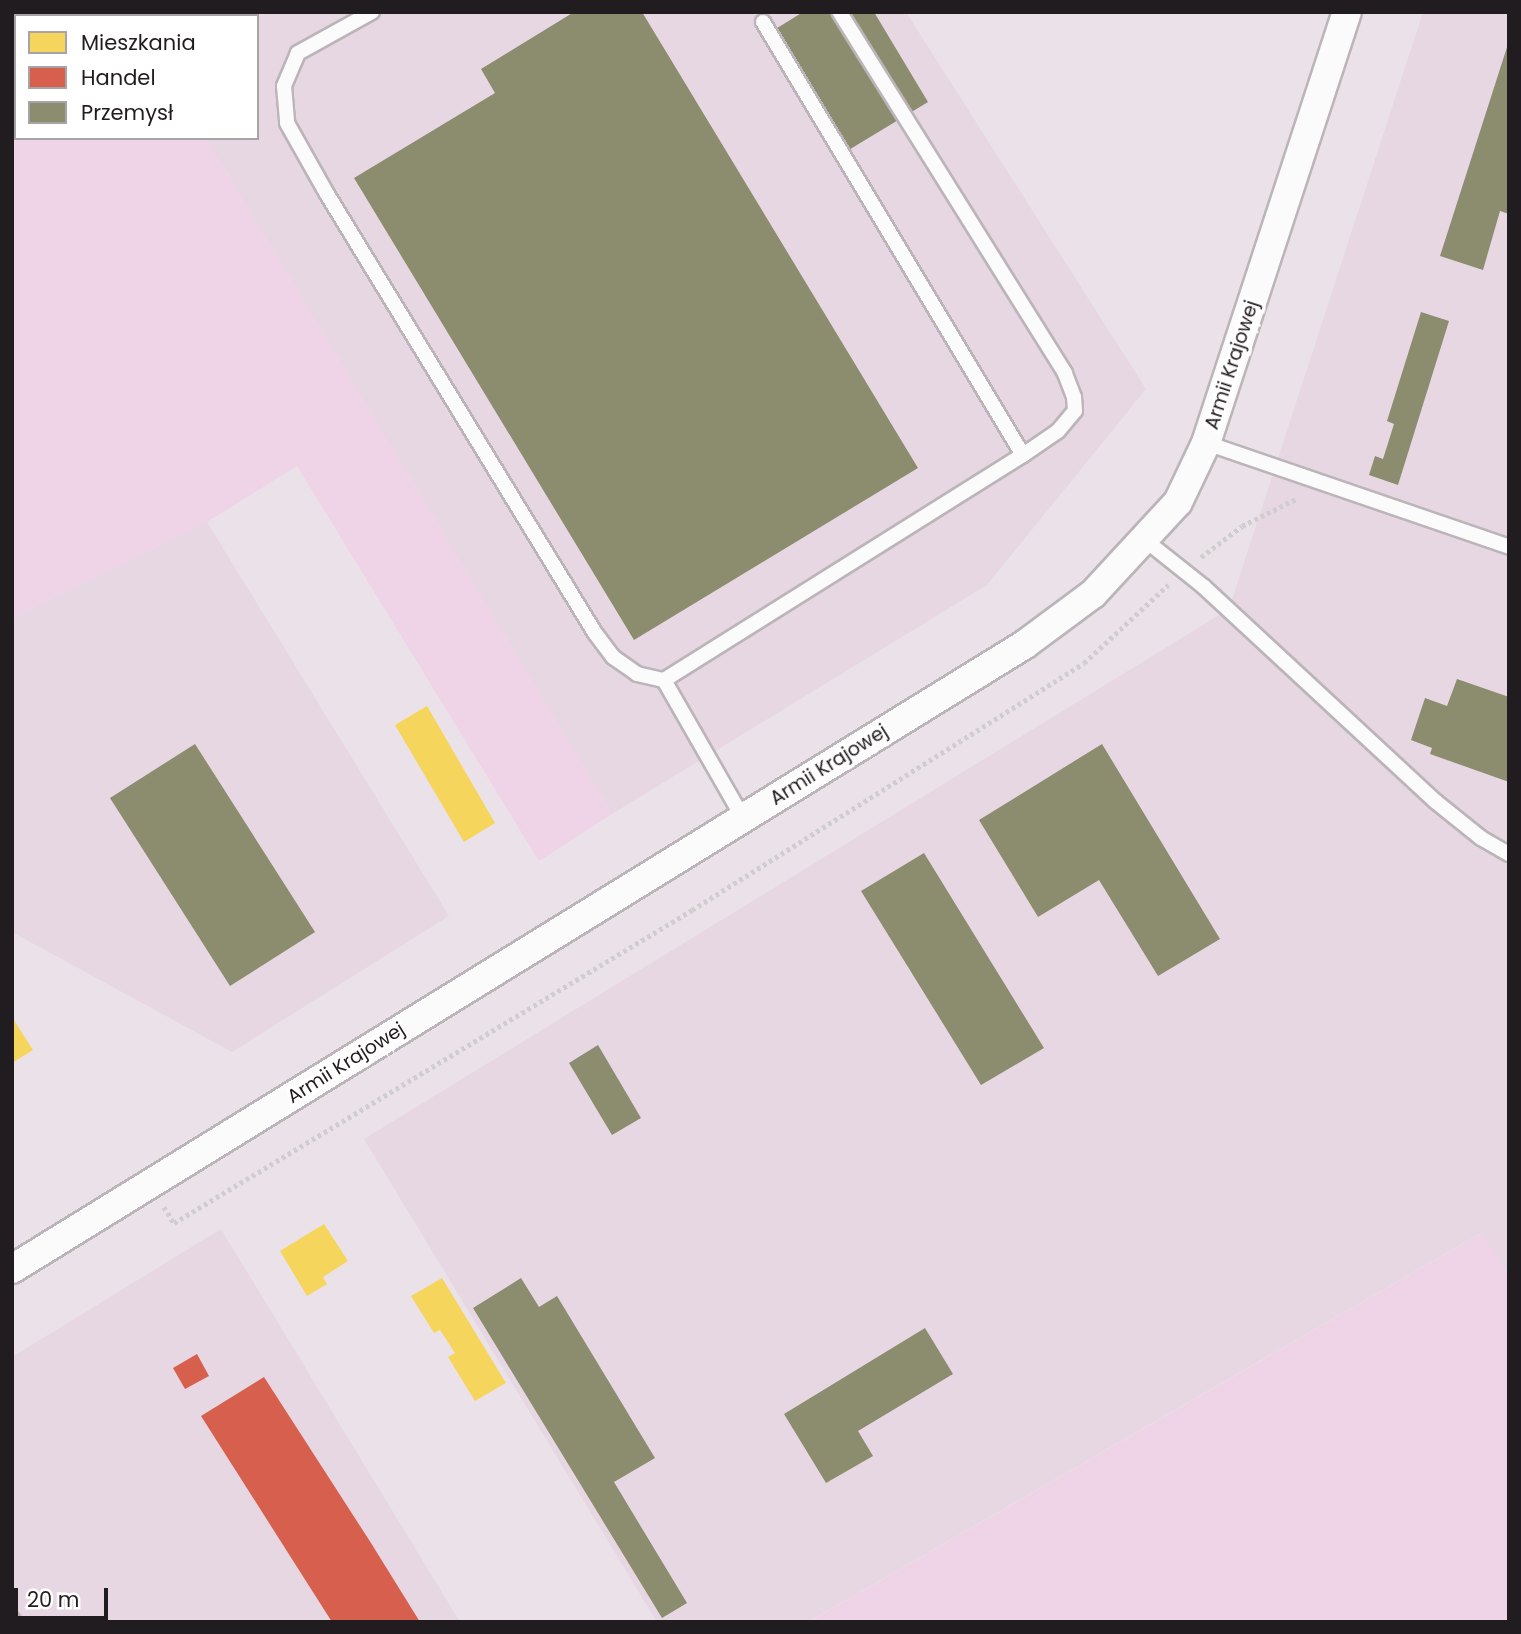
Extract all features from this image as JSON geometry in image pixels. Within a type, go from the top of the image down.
[{"type":"street","name":"Armii Krajowej","points":[[12,1269],[1024,645],[1093,594],[1178,502],[1206,443],[1348,12]]},
{"type":"lane","points":[[372,12],[298,53],[284,86],[287,122],[327,194],[595,633],[613,657],[637,674],[664,680],[1024,455],[1058,431],[1075,411],[1074,397],[1065,373],[839,12]]},
{"type":"lane","points":[[763,22],[1024,455]]},
{"type":"lane","points":[[1206,443],[1509,547]]},
{"type":"lane","points":[[1145,540],[1183,570],[1435,800],[1481,838],[1509,854]]},
{"type":"lane","points":[[664,680],[743,818]]},
{"type":"path","points":[[174,1223],[692,910],[1084,663],[1183,570],[1242,526],[1323,483]]},
{"type":"shaded area","points":[[12,12],[130,12],[131,14],[14,14],[14,140],[207,140],[612,814],[539,861],[297,466],[207,522],[12,618]]},
{"type":"shaded area","points":[[130,12],[906,12],[1146,389],[987,585],[612,814],[207,140],[259,140],[259,14]]},
{"type":"shaded area","points":[[1423,12],[1509,12],[1509,1275],[1481,1233],[808,1622],[657,1622],[364,1139],[1229,609]]},
{"type":"shaded area","points":[[207,522],[449,916],[232,1052],[12,932],[12,618]]},
{"type":"shaded area","points":[[221,1229],[460,1622],[12,1622],[12,1357]]},
{"type":"shaded area","points":[[1482,1233],[1509,1275],[1509,1622],[809,1622]]},
{"type":"building: Mieszkania","points":[[427,706],[495,823],[464,842],[395,725]]},
{"type":"building: Mieszkania","points":[[12,1017],[33,1050],[12,1063]]},
{"type":"building: Mieszkania","points":[[324,1224],[348,1261],[323,1277],[327,1284],[307,1296],[280,1251]]},
{"type":"building: Mieszkania","points":[[442,1278],[506,1383],[475,1401],[448,1357],[455,1353],[440,1330],[434,1333],[411,1296]]},
{"type":"building: Handel","points":[[197,1354],[209,1376],[185,1389],[173,1368]]},
{"type":"building: Handel","points":[[264,1377],[420,1622],[332,1622],[201,1416]]},
{"type":"building: Przemysł","points":[[574,12],[642,12],[918,468],[634,640],[354,178],[495,93],[481,69]]},
{"type":"building: Przemysł","points":[[803,12],[874,12],[928,102],[847,151],[774,30]]},
{"type":"building: Przemysł","points":[[1508,44],[1509,214],[1500,211],[1483,270],[1440,256]]},
{"type":"building: Przemysł","points":[[1421,312],[1449,321],[1398,485],[1369,475],[1375,456],[1383,459],[1394,424],[1387,421]]},
{"type":"building: Przemysł","points":[[1457,679],[1509,697],[1509,782],[1430,754],[1432,748],[1411,740],[1425,698],[1447,706]]},
{"type":"building: Przemysł","points":[[195,744],[315,932],[230,986],[110,798]]},
{"type":"building: Przemysł","points":[[1102,744],[1220,939],[1158,976],[1099,880],[1038,917],[979,820]]},
{"type":"building: Przemysł","points":[[924,853],[1044,1048],[981,1085],[861,891]]},
{"type":"building: Przemysł","points":[[598,1045],[641,1118],[612,1135],[569,1063]]},
{"type":"building: Przemysł","points":[[521,1278],[539,1307],[557,1296],[655,1458],[614,1482],[687,1603],[662,1618],[473,1308]]},
{"type":"building: Przemysł","points":[[925,1328],[953,1374],[858,1431],[873,1456],[826,1483],[784,1414]]}]
